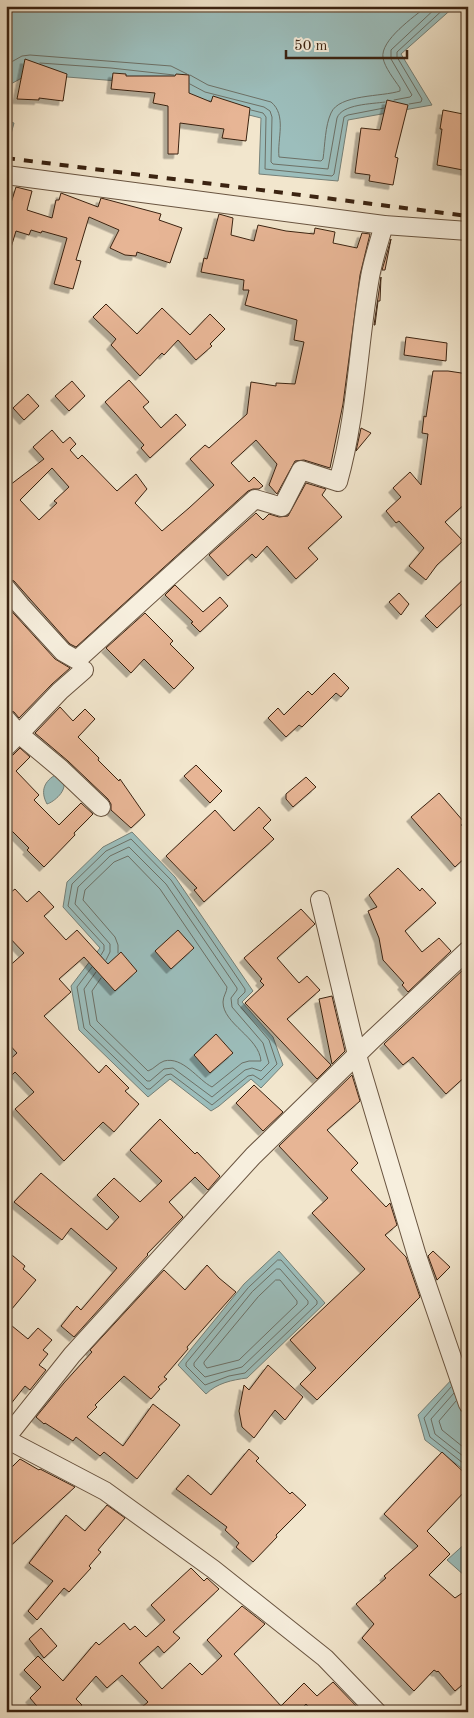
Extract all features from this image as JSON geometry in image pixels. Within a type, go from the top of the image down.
[{"type":"street","points":[[6,175],[384,225],[468,231]]},
{"type":"street","points":[[6,588],[20,606],[63,652],[77,660],[255,498],[282,507],[301,470],[338,482],[344,463],[356,388],[370,276],[384,225]]},
{"type":"street","points":[[6,747],[60,691],[84,670]]},
{"type":"street","points":[[6,719],[19,734],[61,769],[100,807]]},
{"type":"street","points":[[320,900],[357,1055],[417,1256],[468,1404]]},
{"type":"street","points":[[377,1712],[325,1658],[213,1569],[105,1491],[6,1439],[72,1355],[253,1156],[468,950]]},
{"type":"water","points":[[6,6],[455,6],[401,54],[432,105],[348,120],[338,181],[259,174],[261,118],[201,103],[169,85],[29,74],[9,85],[6,89]]},
{"type":"water","points":[[6,121],[14,123],[8,145],[6,145]]},
{"type":"water","points":[[57,774],[63,780],[64,788],[53,801],[47,804],[44,787]]},
{"type":"water","points":[[132,832],[175,877],[253,991],[242,1002],[273,1037],[283,1065],[261,1088],[251,1079],[211,1111],[170,1079],[148,1097],[79,1030],[71,986],[100,948],[63,907],[67,882],[103,847]]},
{"type":"water","points":[[279,1251],[325,1303],[247,1378],[230,1381],[210,1390],[206,1394],[178,1365],[244,1284]]},
{"type":"water","points":[[456,1375],[468,1375],[468,1473],[425,1440],[418,1415]]},
{"type":"water","points":[[468,1541],[468,1575],[465,1576],[447,1560]]},
{"type":"building","points":[[25,59],[67,74],[63,101],[39,98],[39,100],[17,99]]},
{"type":"building","points":[[113,73],[126,74],[126,76],[189,75],[189,93],[211,102],[213,96],[250,108],[246,141],[222,138],[224,129],[180,123],[178,154],[168,154],[168,106],[153,103],[155,93],[111,89]]},
{"type":"building","points":[[387,100],[408,105],[395,157],[398,158],[393,185],[369,181],[370,175],[355,173],[361,128],[380,130]]},
{"type":"building","points":[[443,110],[468,115],[468,171],[437,165]]},
{"type":"building","points":[[16,187],[32,191],[27,210],[52,218],[56,200],[59,200],[61,193],[98,207],[101,198],[161,214],[159,220],[182,228],[170,263],[137,252],[136,256],[125,255],[110,248],[119,230],[89,217],[76,260],[81,261],[73,289],[54,284],[67,238],[42,231],[41,233],[31,230],[29,235],[16,231],[9,254],[6,254],[6,219]]},
{"type":"building","points":[[219,214],[233,218],[231,235],[254,241],[258,225],[314,234],[315,228],[335,232],[333,243],[357,248],[362,233],[370,234],[360,275],[343,404],[330,468],[304,460],[295,461],[277,494],[269,485],[277,464],[256,440],[231,463],[249,482],[254,477],[263,486],[259,489],[248,491],[76,647],[70,644],[14,581],[7,578],[12,572],[6,565],[6,482],[10,485],[44,459],[33,447],[52,430],[63,443],[70,437],[76,444],[70,450],[78,459],[82,455],[117,491],[136,474],[147,489],[135,503],[162,531],[214,485],[190,459],[205,445],[209,448],[247,414],[251,382],[276,386],[276,383],[295,384],[304,342],[294,340],[297,320],[245,305],[249,290],[243,290],[244,280],[201,272],[204,258],[207,259]],"holes":[[[52,468],[69,487],[54,501],[57,503],[39,520],[20,500]]]},
{"type":"building","points":[[391,239],[385,270],[382,270],[385,260]]},
{"type":"building","points":[[381,277],[380,301],[378,301],[374,325]]},
{"type":"building","points":[[106,304],[137,334],[162,308],[190,335],[210,314],[225,329],[210,344],[212,346],[196,360],[178,340],[164,355],[162,353],[140,376],[111,345],[116,339],[93,317]]},
{"type":"building","points":[[406,337],[447,343],[446,361],[404,355]]},
{"type":"building","points":[[433,371],[468,374],[465,412],[468,413],[468,501],[445,522],[463,541],[437,565],[426,580],[409,566],[424,548],[399,521],[396,523],[386,511],[401,497],[393,488],[410,472],[421,485],[428,434],[422,433]]},
{"type":"building","points":[[129,380],[149,402],[143,407],[161,428],[176,414],[186,425],[150,458],[141,448],[144,445],[105,402]]},
{"type":"building","points":[[72,381],[85,396],[69,411],[55,396]]},
{"type":"building","points":[[28,394],[39,406],[24,420],[13,408]]},
{"type":"building","points":[[361,428],[371,433],[356,451],[360,433]]},
{"type":"building","points":[[306,483],[326,489],[322,495],[342,517],[308,548],[318,559],[296,579],[267,546],[256,558],[252,554],[228,576],[209,555],[256,513],[263,520],[269,514],[279,517],[288,516]]},
{"type":"building","points":[[468,575],[468,598],[437,628],[425,616]]},
{"type":"building","points":[[175,585],[203,612],[220,597],[228,606],[200,632],[191,623],[193,622],[165,595]]},
{"type":"building","points":[[399,593],[409,604],[401,615],[389,602]]},
{"type":"building","points":[[6,605],[55,659],[70,668],[19,718],[14,712],[6,709]]},
{"type":"building","points":[[145,613],[173,641],[170,644],[194,668],[174,689],[144,659],[131,673],[106,648]]},
{"type":"building","points":[[334,673],[349,688],[341,697],[336,693],[302,727],[299,725],[286,737],[268,718],[278,708],[284,715],[308,691],[312,695]]},
{"type":"building","points":[[60,707],[73,721],[85,709],[95,719],[78,737],[119,781],[120,779],[145,815],[131,828],[111,810],[111,804],[108,799],[35,733]]},
{"type":"building","points":[[20,748],[30,757],[16,771],[39,795],[34,800],[59,825],[81,803],[93,814],[44,867],[27,850],[29,848],[6,825],[6,757],[13,755]]},
{"type":"building","points":[[196,765],[222,791],[210,803],[184,776]]},
{"type":"building","points":[[306,777],[316,787],[293,807],[286,799],[286,794]]},
{"type":"building","points":[[439,793],[464,822],[461,825],[468,832],[468,855],[455,867],[411,817]]},
{"type":"building","points":[[259,807],[271,820],[263,828],[274,839],[204,902],[194,890],[197,888],[166,856],[215,810],[234,831]]},
{"type":"building","points":[[398,868],[420,891],[422,888],[436,903],[405,931],[422,952],[439,938],[451,951],[408,992],[402,985],[404,983],[383,960],[379,938],[368,911],[377,907],[369,895]]},
{"type":"building","points":[[15,889],[27,902],[39,891],[54,907],[44,916],[66,940],[77,930],[108,964],[121,952],[137,971],[115,991],[84,957],[59,979],[71,992],[44,1016],[99,1073],[106,1065],[129,1088],[125,1091],[139,1104],[114,1132],[103,1122],[64,1161],[15,1109],[34,1092],[15,1072],[6,1081],[6,1063],[17,1053],[6,1041],[6,969],[24,953],[6,934],[6,925],[12,920],[6,914],[6,896]]},
{"type":"building","points":[[301,909],[315,924],[277,958],[299,983],[307,976],[320,990],[287,1019],[331,1065],[317,1079],[245,1003],[264,985],[260,981],[262,979],[244,958]]},
{"type":"building","points":[[178,930],[194,948],[171,969],[155,951]]},
{"type":"building","points":[[465,968],[468,971],[468,1074],[446,1094],[413,1057],[403,1065],[384,1044]]},
{"type":"building","points":[[332,996],[345,1051],[332,1064],[319,999]]},
{"type":"building","points":[[216,1034],[233,1053],[210,1073],[194,1055]]},
{"type":"building","points":[[352,1075],[360,1101],[327,1130],[358,1163],[351,1170],[386,1207],[390,1203],[397,1225],[385,1235],[406,1257],[420,1297],[317,1400],[300,1384],[316,1368],[290,1340],[365,1269],[312,1213],[328,1198],[279,1146]]},
{"type":"building","points":[[254,1085],[283,1112],[263,1131],[236,1103]]},
{"type":"building","points":[[160,1119],[195,1154],[197,1152],[220,1176],[208,1190],[195,1177],[169,1202],[183,1217],[147,1254],[74,1337],[61,1326],[77,1306],[81,1310],[117,1268],[71,1228],[62,1240],[14,1202],[41,1173],[107,1230],[119,1217],[97,1195],[114,1178],[140,1202],[162,1181],[130,1150]]},
{"type":"building","points":[[6,1250],[25,1266],[23,1269],[36,1280],[6,1316]]},
{"type":"building","points":[[433,1251],[450,1267],[437,1280],[428,1256]]},
{"type":"building","points":[[207,1265],[236,1292],[187,1347],[188,1349],[164,1377],[167,1379],[158,1387],[160,1389],[151,1399],[124,1376],[95,1405],[97,1407],[87,1417],[123,1446],[153,1404],[180,1425],[137,1479],[104,1452],[100,1456],[76,1437],[73,1441],[44,1424],[36,1417],[92,1352],[90,1350],[164,1270],[185,1290]]},
{"type":"building","points":[[6,1321],[28,1339],[38,1328],[52,1340],[43,1350],[48,1354],[39,1365],[46,1370],[30,1390],[25,1386],[6,1410]]},
{"type":"building","points":[[268,1365],[303,1397],[285,1420],[275,1410],[254,1438],[242,1427],[239,1411],[244,1385],[249,1390]]},
{"type":"building","points":[[249,1449],[259,1458],[256,1461],[290,1494],[292,1492],[306,1505],[276,1535],[277,1537],[253,1562],[236,1547],[239,1543],[225,1530],[227,1527],[176,1489],[188,1475],[211,1495]]},
{"type":"building","points":[[442,1452],[468,1476],[468,1488],[427,1531],[450,1554],[429,1575],[455,1598],[468,1589],[468,1680],[455,1691],[438,1671],[434,1670],[414,1691],[362,1638],[374,1624],[356,1604],[386,1578],[384,1576],[418,1546],[384,1514]]},
{"type":"building","points":[[20,1459],[75,1487],[6,1550],[6,1473]]},
{"type":"building","points":[[107,1505],[125,1518],[98,1550],[101,1552],[89,1566],[91,1568],[69,1592],[64,1588],[37,1620],[28,1611],[53,1581],[29,1563],[66,1515],[85,1531]]},
{"type":"building","points":[[191,1568],[204,1581],[207,1578],[219,1589],[173,1632],[180,1638],[164,1653],[158,1646],[139,1663],[162,1689],[190,1663],[202,1675],[222,1656],[207,1640],[242,1606],[265,1624],[234,1654],[281,1706],[304,1683],[317,1696],[333,1682],[362,1712],[313,1712],[306,1704],[298,1712],[136,1712],[148,1702],[122,1675],[107,1688],[96,1676],[76,1699],[82,1705],[75,1712],[42,1712],[30,1698],[41,1687],[24,1670],[38,1656],[63,1681],[96,1642],[99,1645],[124,1623],[130,1630],[135,1626],[146,1637],[165,1620],[151,1605]]},
{"type":"building","points":[[41,1628],[57,1646],[44,1658],[29,1639]]},
{"type":"railway","points":[[6,158],[468,216]]}]
